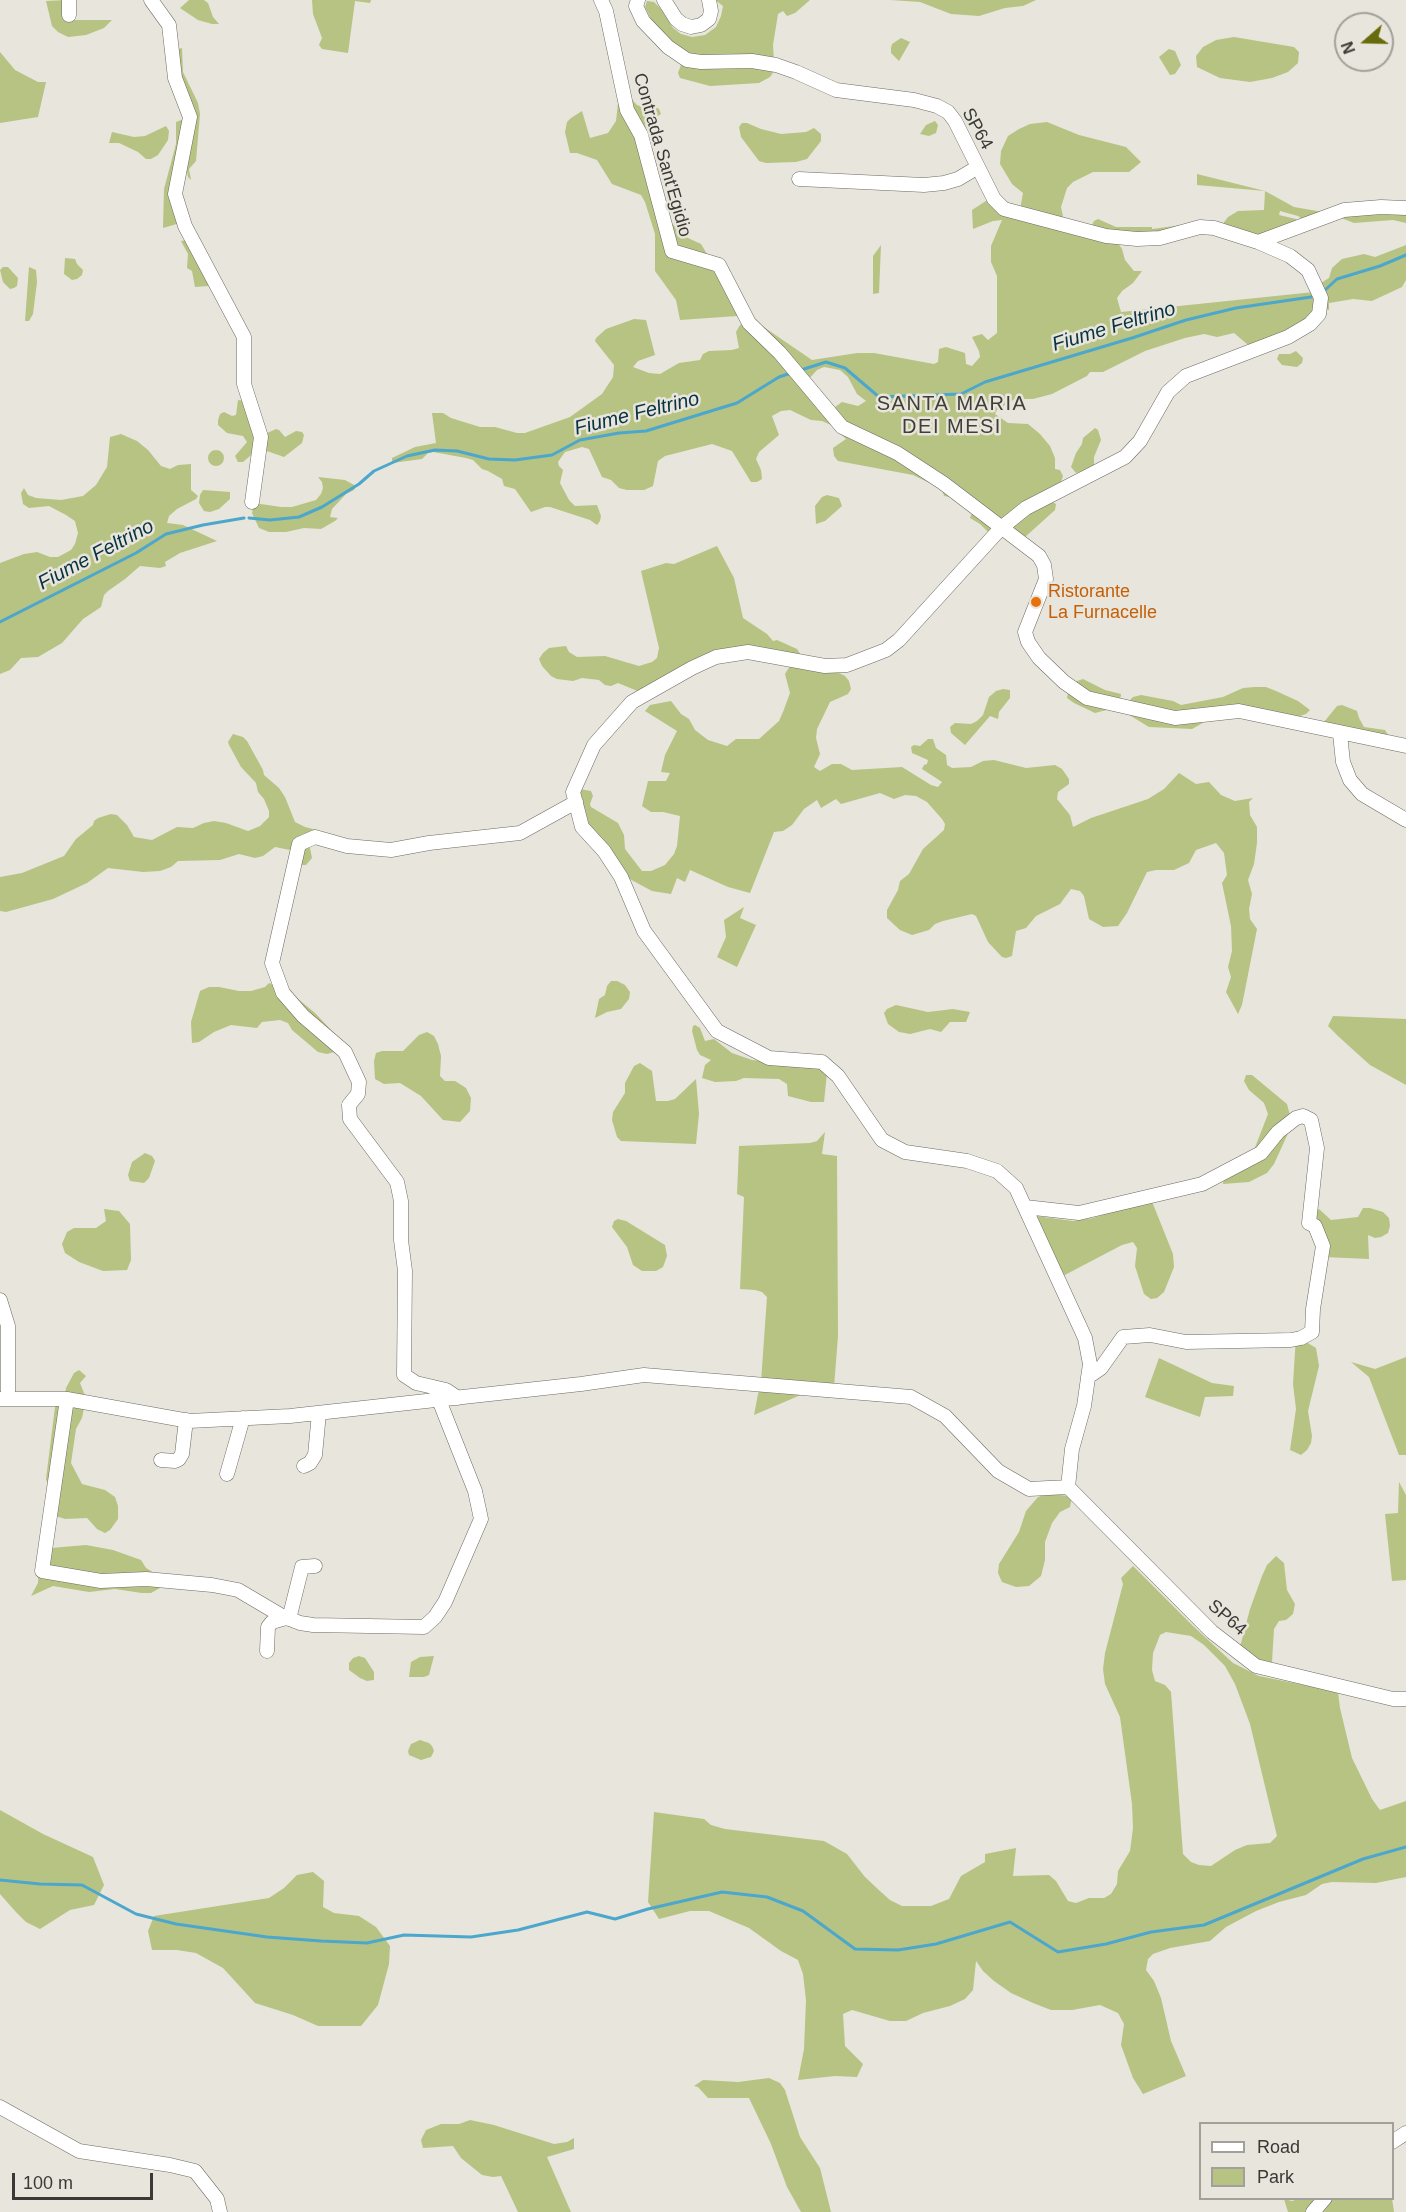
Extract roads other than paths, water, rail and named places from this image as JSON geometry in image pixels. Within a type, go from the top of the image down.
[{"type":"street","points":[[69,0],[69,15]]},
{"type":"street","points":[[151,0],[169,25],[175,78],[190,117],[175,194],[185,226],[244,337],[244,384],[261,437],[252,502]]},
{"type":"street","name":"Contrada Sant'Egidio","points":[[601,0],[606,11],[627,110],[641,135],[672,251],[719,265],[749,323],[780,353],[842,428],[897,453],[943,483],[1001,528]]},
{"type":"street","name":"SP64","points":[[638,0],[636,6],[643,21],[668,47],[687,60],[752,61],[776,65],[836,90],[914,100],[948,111],[994,199],[1004,209],[1106,236],[1137,239],[1160,238],[1200,227],[1214,228],[1258,242],[1290,256],[1308,270],[1321,298],[1319,314],[1310,324],[1288,337],[1186,376],[1168,392],[1140,441],[1125,457],[1026,508],[1001,528]]},
{"type":"street","points":[[664,0],[676,19],[691,27],[701,25],[709,19],[711,11],[709,0]]},
{"type":"street","points":[[800,179],[924,185],[958,179],[978,167]]},
{"type":"street","points":[[1258,242],[1344,210],[1381,207],[1406,208]]},
{"type":"street","points":[[0,1300],[8,1326],[4,1345],[4,1399],[67,1399],[186,1420],[243,1418],[320,1413],[644,1375],[911,1397],[945,1416],[998,1471],[1029,1489],[1068,1487],[1072,1449],[1084,1406],[1090,1364],[1085,1338],[1016,1188],[997,1171],[968,1161],[905,1152],[882,1140],[838,1076],[822,1062],[769,1058],[717,1031],[644,931],[621,878],[604,851],[582,827],[573,792],[594,745],[632,702],[716,657],[748,652],[825,666],[847,665],[886,650],[899,640],[1001,528],[1039,556],[1044,565],[1046,579],[1025,632],[1028,642],[1039,658],[1064,682],[1087,698],[1175,718],[1239,711],[1406,746]]},
{"type":"street","points":[[1340,734],[1343,762],[1350,780],[1362,794],[1406,820]]},
{"type":"street","points":[[458,1398],[446,1390],[416,1383],[404,1375],[405,1271],[401,1240],[401,1201],[396,1182],[350,1119],[349,1105],[358,1094],[359,1082],[345,1052],[303,1016],[282,993],[272,963],[299,844],[315,837],[347,846],[391,850],[429,843],[520,833],[576,802]]},
{"type":"street","points":[[1025,1207],[1079,1213],[1202,1184],[1261,1153],[1278,1132],[1296,1118],[1303,1116],[1311,1120],[1317,1148],[1309,1223],[1315,1226],[1323,1246],[1313,1309],[1312,1332],[1291,1340],[1186,1342],[1150,1335],[1123,1337],[1101,1368],[1088,1377]]},
{"type":"street","points":[[67,1399],[42,1571],[101,1581],[146,1579],[212,1585],[238,1590],[288,1618],[313,1625],[424,1627],[435,1617],[445,1602],[481,1519],[475,1491],[439,1400]]},
{"type":"street","points":[[304,1466],[310,1463],[315,1455],[320,1413]]},
{"type":"street","points":[[227,1474],[243,1418]]},
{"type":"street","points":[[161,1460],[179,1459],[182,1454],[186,1420]]},
{"type":"street","name":"SP64","points":[[1068,1487],[1212,1632],[1256,1666],[1393,1699],[1406,1699]]},
{"type":"street","points":[[288,1618],[302,1567],[315,1566]]},
{"type":"street","points":[[267,1651],[268,1627],[272,1622],[288,1618]]},
{"type":"street","points":[[0,2108],[79,2151],[195,2171],[217,2199],[220,2212]]},
{"type":"street","points":[[1313,2212],[1323,2200]]},
{"type":"waterway","name":"Fiume Feltrino","points":[[1324,291],[1337,279],[1380,266],[1406,255]]},
{"type":"waterway","name":"Fiume Feltrino","points":[[801,370],[826,362],[845,368],[879,397],[961,394],[985,382],[1186,320],[1236,308],[1311,297]]},
{"type":"waterway","name":"Fiume Feltrino","points":[[249,518],[270,520],[299,517],[322,507],[359,484],[374,471],[407,456],[435,450],[457,451],[489,459],[515,460],[552,455],[580,440],[646,431],[737,403],[779,377],[791,373]]},
{"type":"waterway","name":"Fiume Feltrino","points":[[0,622],[136,553],[166,534],[244,518]]},
{"type":"waterway","points":[[0,1880],[82,1885],[136,1914],[176,1924],[267,1937],[321,1941],[367,1943],[404,1935],[471,1937],[518,1930],[587,1912],[615,1919],[722,1892],[767,1897],[803,1911],[855,1949],[898,1950],[936,1944],[1010,1922],[1058,1952],[1106,1944],[1151,1932],[1204,1925],[1363,1859],[1406,1847]]},
{"type":"place","name":"Ristorante La Furnacelle","points":[[1036,602]]},
{"type":"district","name":"SANTA MARIA DEI MESI","points":[[952,416]]}]
